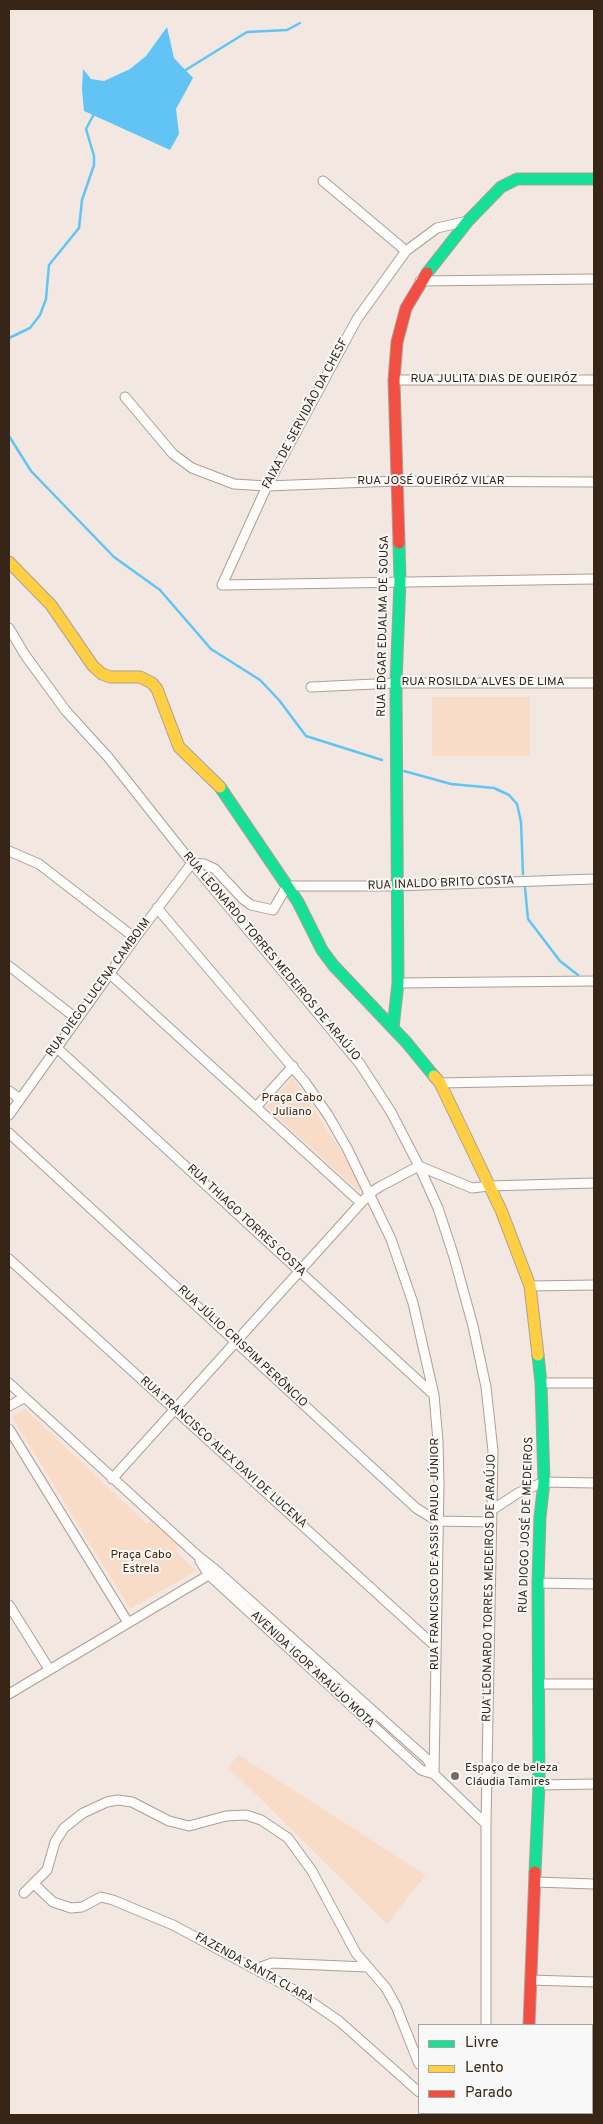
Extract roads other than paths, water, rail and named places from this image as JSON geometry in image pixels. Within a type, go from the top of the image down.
[{"type":"street","name":"RUA EDGAR EDJALMA DE SOUSA","points":[[393,1028],[398,983],[396,684],[400,581],[394,360],[401,325],[413,292],[420,280],[468,221],[501,187],[517,179],[594,179]]},
{"type":"street","points":[[323,181],[406,251]]},
{"type":"street","name":"FAIXA DE SERVIDÃO DA CHESF","points":[[400,581],[222,585],[267,486],[357,319],[406,251],[437,228],[468,221]]},
{"type":"street","points":[[420,280],[594,279]]},
{"type":"street","name":"RUA JULITA DIAS DE QUEIRÓZ","points":[[394,380],[594,380]]},
{"type":"street","name":"RUA JOSÉ QUEIRÓZ VILAR","points":[[125,397],[173,454],[192,468],[234,484],[267,486],[397,481],[594,482]]},
{"type":"street","name":"RUA DIOGO JOSÉ DE MEDEIROS","points":[[9,562],[51,605],[93,666],[102,674],[110,677],[140,677],[152,683],[160,694],[168,722],[179,747],[222,788],[287,886],[333,965],[393,1028],[440,1083],[501,1210],[530,1286],[541,1383],[544,1482],[540,1517],[538,1583],[540,1785],[529,2024]]},
{"type":"street","points":[[400,581],[594,579]]},
{"type":"street","name":"RUA LEONARDO TORRES MEDEIROS DE ARAÚJO","points":[[9,628],[24,655],[60,703],[108,757],[192,863],[360,1064],[391,1112],[438,1208],[473,1326],[486,1387],[493,1451],[486,1824],[486,2024]]},
{"type":"street","name":"RUA ROSILDA ALVES DE LIMA","points":[[311,687],[396,684],[594,683]]},
{"type":"street","points":[[9,851],[39,864],[134,938]]},
{"type":"street","points":[[192,863],[204,864],[215,869],[243,899],[251,904],[273,910],[287,886]]},
{"type":"street","name":"RUA DIEGO LUCENA CAMBOIM","points":[[9,1115],[134,938],[192,863]]},
{"type":"street","name":"RUA INALDO BRITO COSTA","points":[[287,886],[396,886],[594,879]]},
{"type":"street","name":"RUA FRANCISCO DE ASSIS PAULO JÚNIOR","points":[[157,908],[293,1066],[328,1115],[370,1193],[391,1239],[413,1303],[434,1395],[439,1483],[434,1774]]},
{"type":"street","points":[[9,966],[77,1020]]},
{"type":"street","points":[[109,973],[257,1106],[361,1203]]},
{"type":"street","points":[[398,983],[594,981]]},
{"type":"street","name":"RUA THIAGO TORRES COSTA","points":[[57,1048],[434,1395]]},
{"type":"street","points":[[257,1106],[293,1066]]},
{"type":"street","points":[[440,1083],[594,1080]]},
{"type":"street","points":[[9,1091],[20,1099]]},
{"type":"street","name":"RUA JÚLIO CRISPIM PERÔNCIO","points":[[9,1133],[416,1508],[437,1521]]},
{"type":"street","points":[[112,1479],[301,1272],[370,1193],[419,1166],[472,1188],[594,1183]]},
{"type":"street","name":"RUA FRANCISCO ALEX DAVI DE LUCENA","points":[[9,1259],[436,1647]]},
{"type":"street","points":[[530,1286],[594,1285]]},
{"type":"street","name":"AVENIDA IGOR ARAÚJO MOTA","points":[[9,1383],[198,1556],[213,1572],[428,1760],[434,1774],[486,1824]]},
{"type":"street","points":[[541,1383],[594,1383]]},
{"type":"street","points":[[9,1406],[24,1398]]},
{"type":"street","points":[[9,1429],[127,1622]]},
{"type":"street","points":[[492,1510],[518,1493],[544,1482],[594,1483]]},
{"type":"street","points":[[437,1521],[492,1522]]},
{"type":"street","points":[[9,1694],[213,1572]]},
{"type":"street","points":[[538,1583],[594,1584]]},
{"type":"street","points":[[9,1604],[49,1669]]},
{"type":"street","points":[[538,1684],[594,1684]]},
{"type":"street","points":[[540,1785],[594,1784]]},
{"type":"street","points":[[24,1893],[47,1870],[55,1842],[64,1828],[83,1812],[107,1802],[118,1800],[132,1802],[169,1821],[189,1826],[226,1816],[246,1815],[275,1827],[288,1838],[312,1871],[356,1953],[386,1988],[396,2006],[418,2061]]},
{"type":"street","points":[[535,1882],[594,1884]]},
{"type":"street","name":"FAZENDA SANTA CLARA","points":[[34,1884],[53,1902],[71,1908],[82,1907],[101,1897],[122,1904],[173,1925],[256,1969],[316,2003],[418,2091]]},
{"type":"street","points":[[256,1969],[272,1963],[367,1968]]},
{"type":"street","points":[[530,1980],[594,1982]]},
{"type":"water","points":[[167,27],[174,58],[193,78],[176,109],[179,134],[170,150],[84,111],[82,90],[83,69],[91,79],[104,81],[130,69],[146,56]]},
{"type":"waterway","points":[[184,71],[247,32],[287,30],[300,23]]},
{"type":"waterway","points":[[9,338],[30,328],[40,315],[46,299],[49,265],[79,228],[82,200],[94,165],[94,156],[86,129],[94,114]]},
{"type":"waterway","points":[[9,436],[31,471],[114,557],[160,590],[211,649],[260,680],[279,700],[306,736],[382,760]]},
{"type":"waterway","points":[[404,771],[451,784],[494,788],[509,795],[517,804],[521,822],[523,874]]},
{"type":"waterway","points":[[525,888],[528,919],[560,961],[578,975]]},
{"type":"place","name":"Espaço de beleza Cláudia Tamires","points":[[455,1776]]},
{"type":"park label","name":"Praça Cabo Juliano","points":[[292,1106]]},
{"type":"park label","name":"Praça Cabo Estrela","points":[[141,1563]]}]
